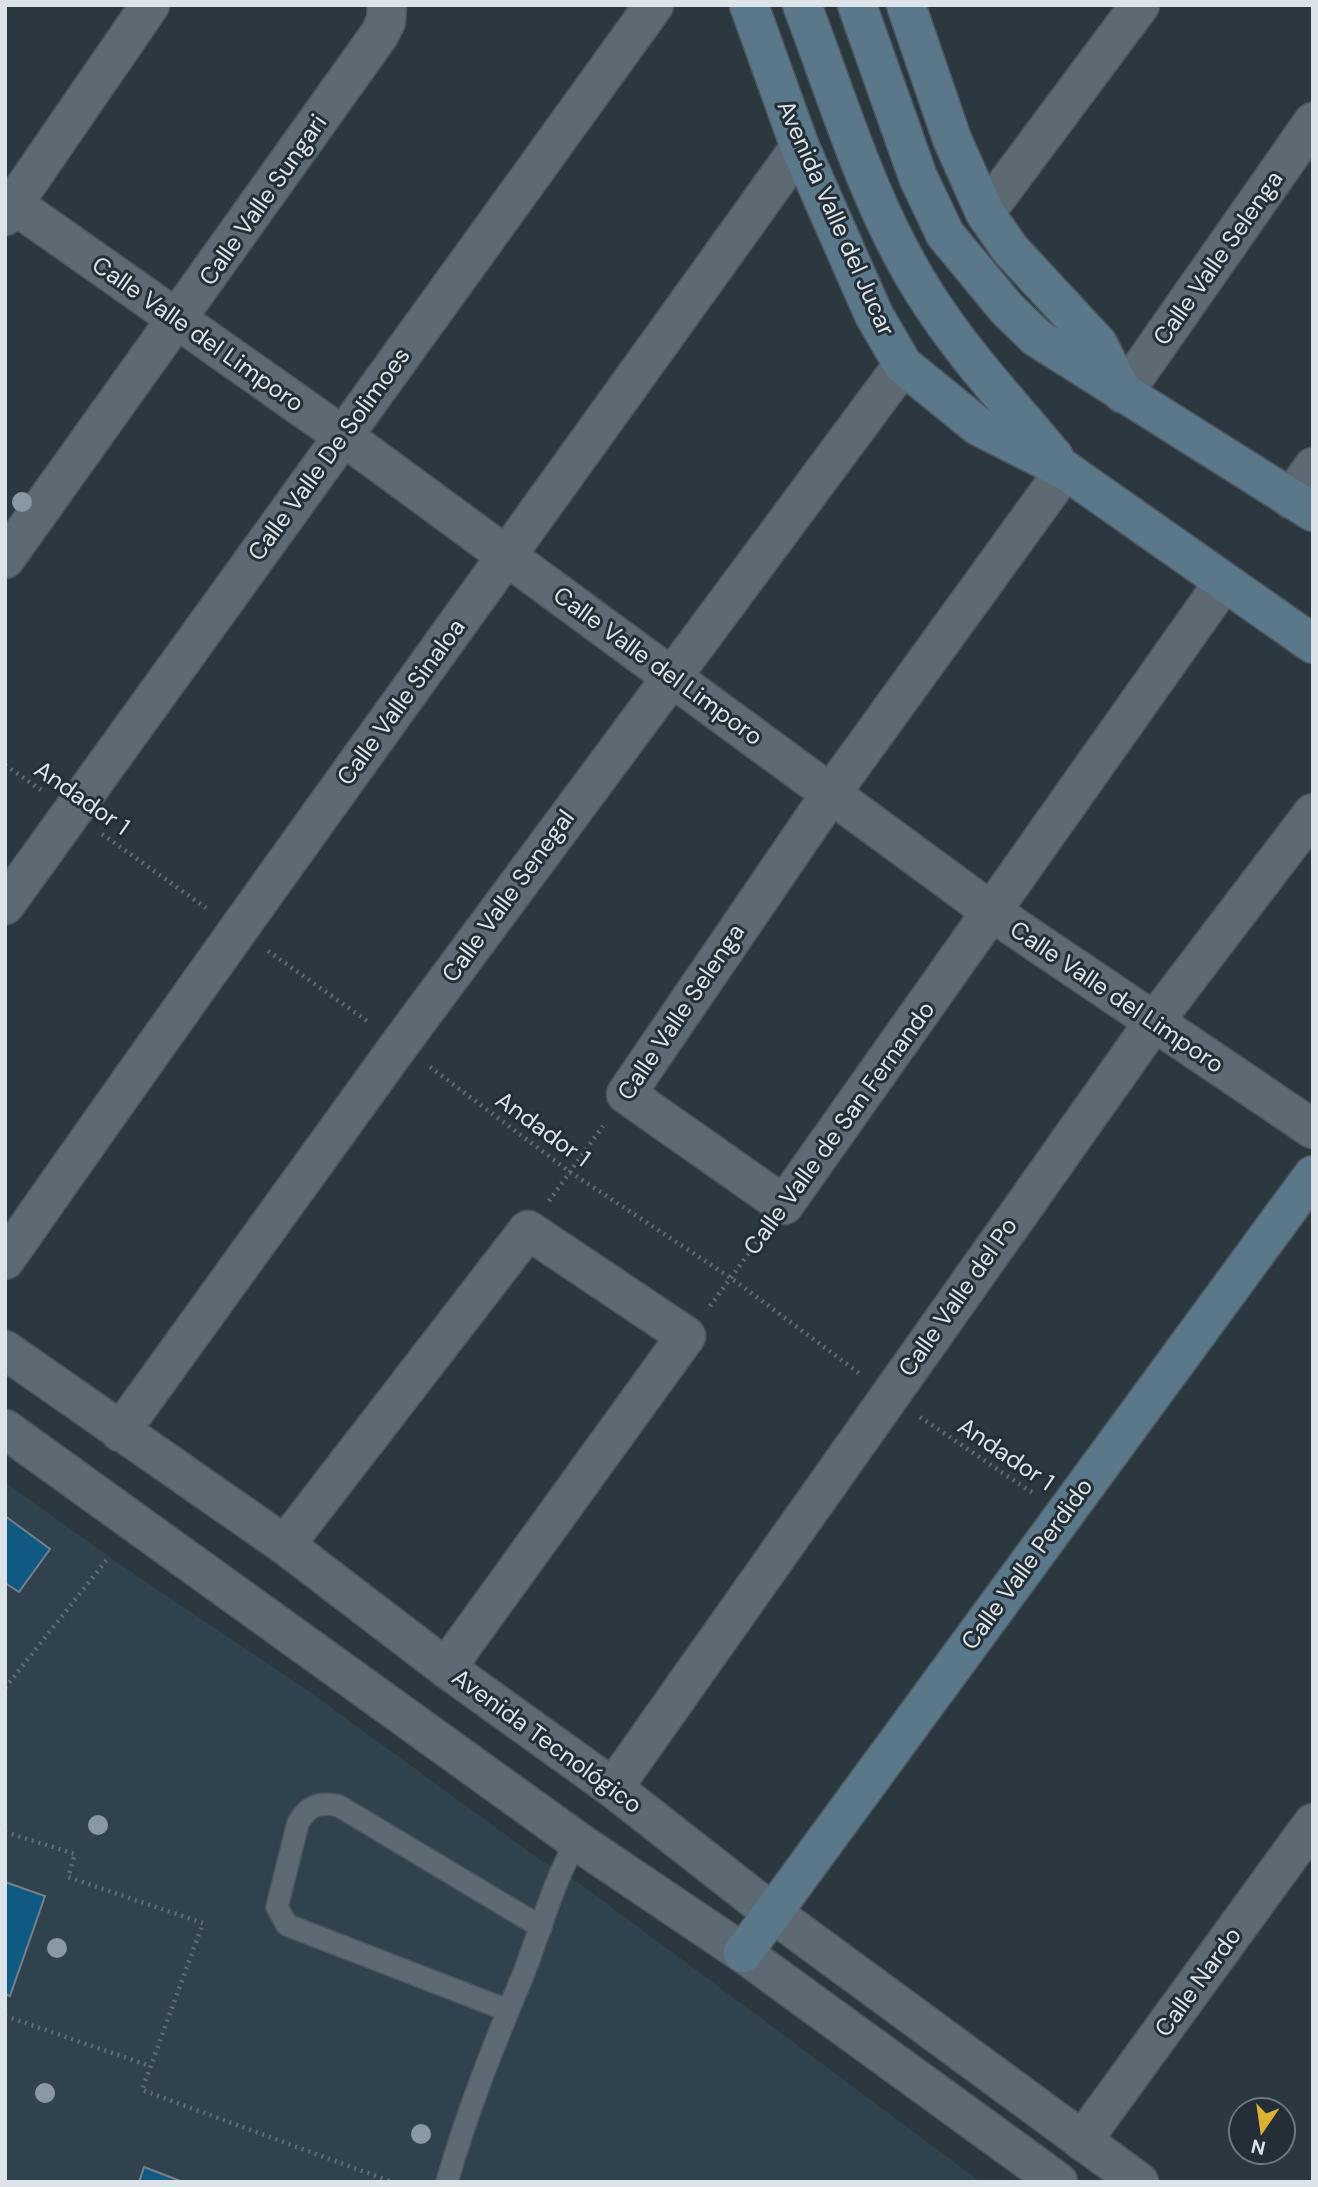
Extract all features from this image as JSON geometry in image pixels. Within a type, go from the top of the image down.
[{"type":"main road","name":"Avenida Valle del Jucar","points":[[749,5],[800,146],[874,315],[903,365],[978,426],[1065,470],[1313,644]]},
{"type":"main road","name":"Avenida Valle del Jucar","points":[[802,5],[872,190],[924,293],[953,337],[1065,470]]},
{"type":"main road","points":[[857,5],[918,177],[945,234],[1007,309],[1037,338],[1302,505]]},
{"type":"main road","points":[[906,5],[952,139],[985,214],[1010,249],[1098,344],[1122,394]]},
{"type":"main road","name":"Calle Valle Perdido","points":[[743,1953],[770,1911],[1313,1175]]},
{"type":"street","points":[[8,206],[150,5]]},
{"type":"street","name":"Calle Valle De Solimoes","points":[[5,905],[654,5]]},
{"type":"street","points":[[985,214],[1140,5]]},
{"type":"street","name":"Calle Valle Sungari","points":[[5,559],[379,36],[386,21],[387,6]]},
{"type":"street","name":"Calle Valle Selenga","points":[[1122,394],[1313,122]]},
{"type":"street","name":"Calle Valle Sinaloa","points":[[5,1260],[236,929],[508,556],[800,146]]},
{"type":"street","name":"Calle Valle del Limporo","points":[[8,206],[178,320],[343,436],[832,792],[992,912],[1313,1129]]},
{"type":"street","name":"Calle Valle Senegal","points":[[120,1432],[670,676],[903,365]]},
{"type":"street","points":[[1302,505],[1313,467]]},
{"type":"street","name":"Calle Valle Selenga","points":[[626,1094],[832,792],[1065,470]]},
{"type":"street","name":"Calle Valle de San Fernando","points":[[784,1205],[1224,582]]},
{"type":"street","name":"Calle Valle del Po","points":[[614,1788],[888,1395],[1154,1021],[1313,813]]},
{"type":"street","points":[[626,1094],[784,1205]]},
{"type":"street","points":[[285,1545],[528,1230],[686,1336],[446,1668]]},
{"type":"street","name":"Avenida Tecnológico","points":[[5,1350],[285,1545],[446,1668],[614,1788],[770,1911],[1139,2182]]},
{"type":"street","points":[[5,1429],[577,1841],[743,1953],[1055,2180]]},
{"type":"street","name":"Calle Nardo","points":[[1082,2141],[1313,1823]]},
{"type":"lane","points":[[507,2010],[287,1925],[277,1907],[298,1823],[304,1812],[314,1805],[326,1803],[339,1806],[541,1927]]},
{"type":"lane","points":[[447,2182],[463,2126],[507,2010],[541,1927],[562,1866],[577,1841]]},
{"type":"path","name":"Andador 1","points":[[5,765],[400,1044],[570,1172],[731,1278],[888,1395],[1064,1515]]},
{"type":"path","name":"Calle Valle Selenga","points":[[528,1230],[626,1094]]},
{"type":"path","name":"Calle Valle de San Fernando","points":[[686,1336],[784,1205]]},
{"type":"path","points":[[5,1688],[109,1557]]},
{"type":"path","points":[[5,1832],[75,1854],[68,1877],[203,1923],[142,2090],[392,2182]]},
{"type":"path","points":[[5,2016],[150,2066]]},
{"type":"shaded area","points":[[5,1482],[109,1557],[311,1693],[536,1857],[579,1883],[981,2182],[5,2182]]},
{"type":"building","points":[[5,1516],[50,1549],[19,1592],[5,1583]]},
{"type":"building","points":[[5,1882],[45,1896],[10,1996],[5,1994]]},
{"type":"building","points":[[144,2167],[183,2182],[139,2182]]}]
